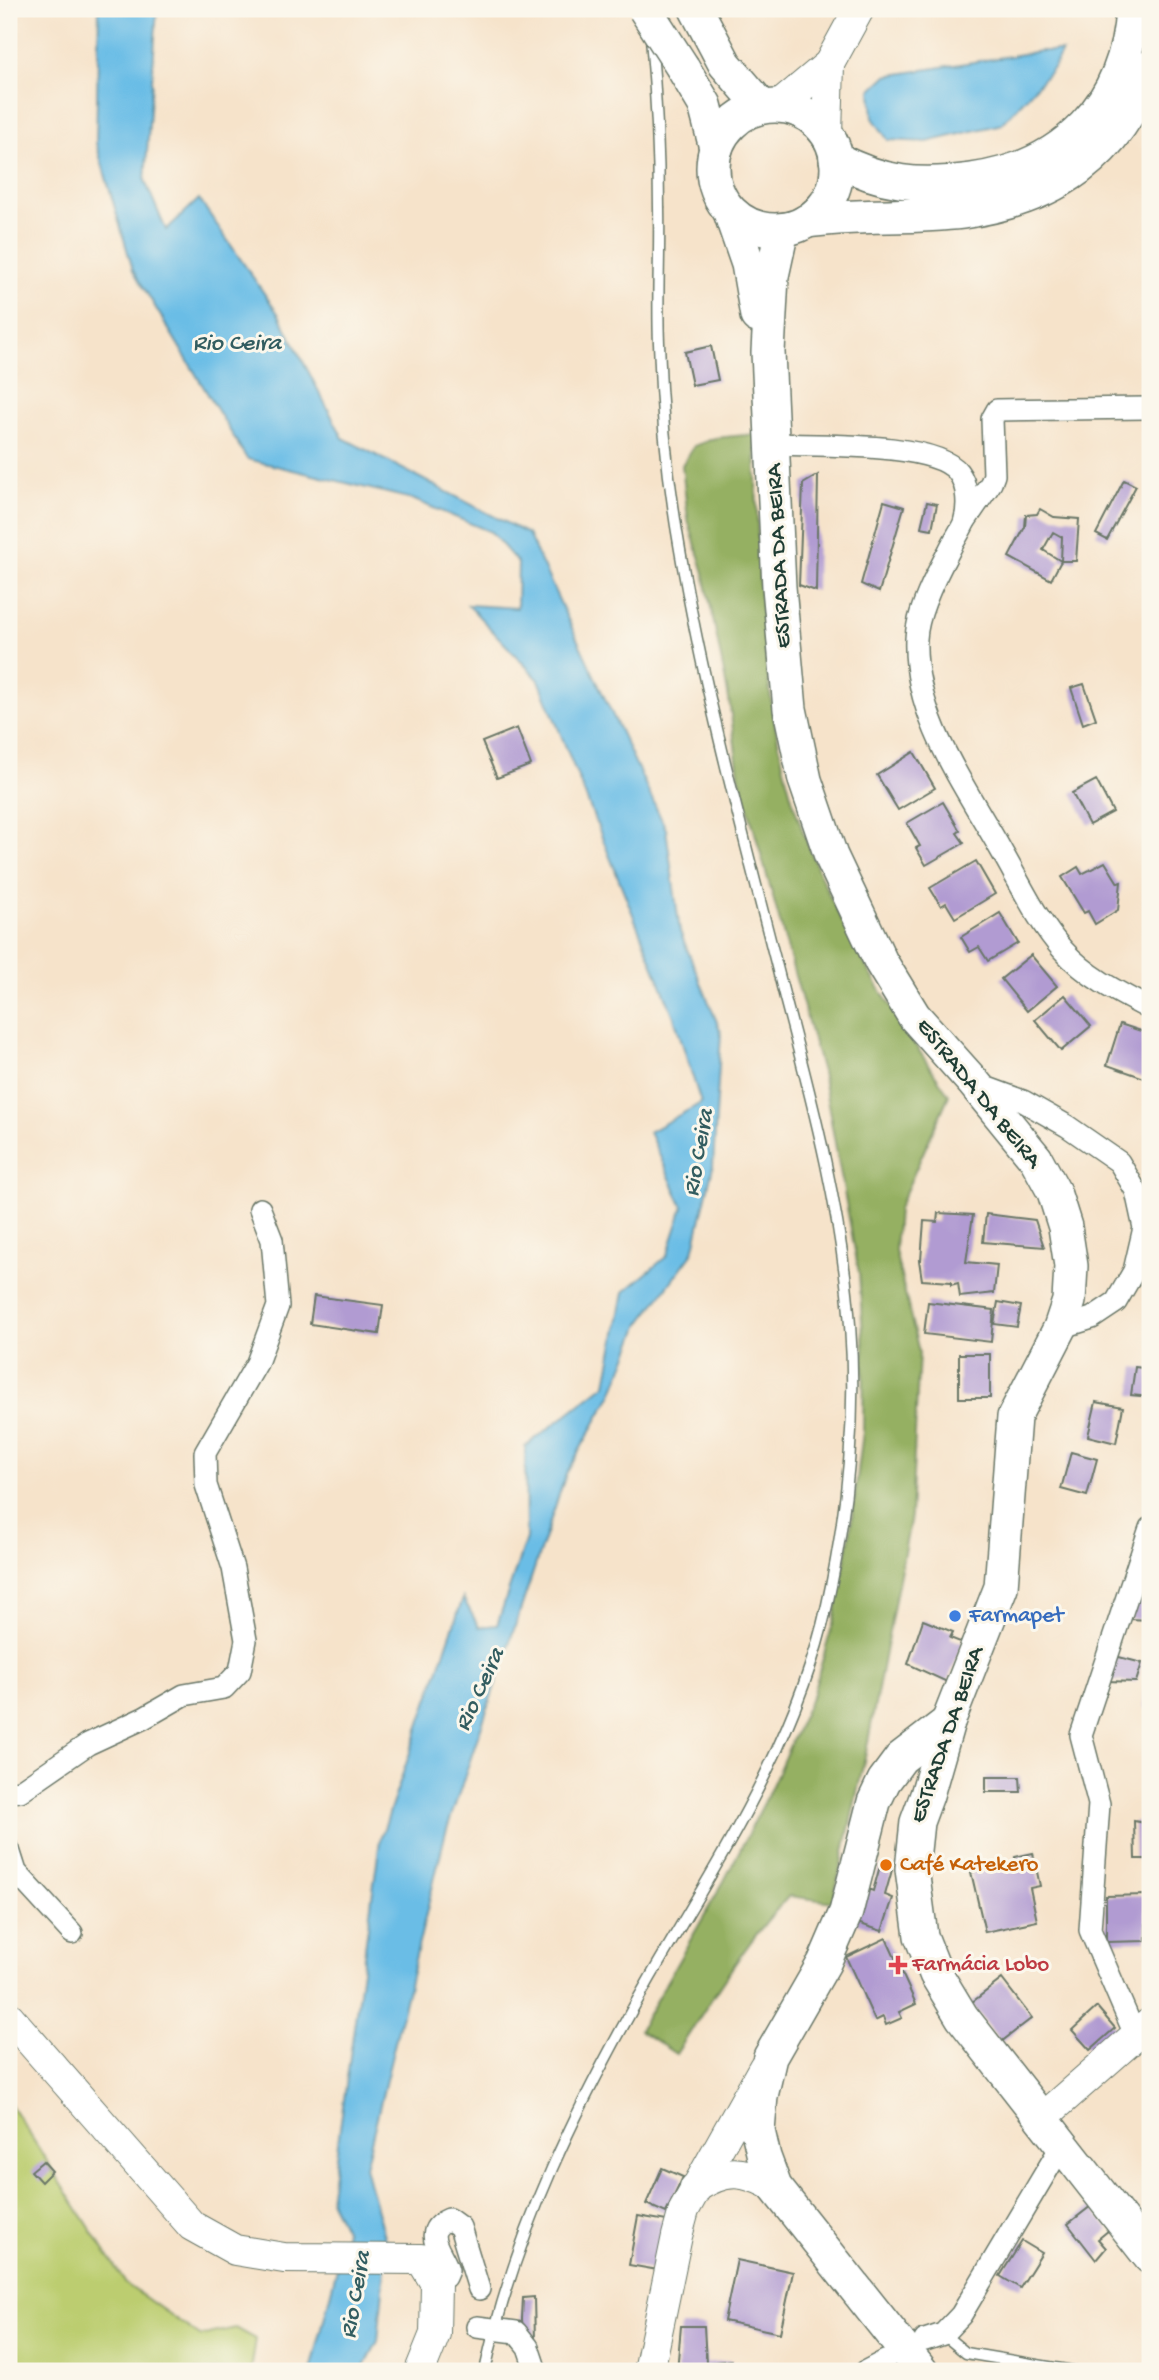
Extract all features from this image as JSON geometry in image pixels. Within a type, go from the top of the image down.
[{"type":"main road","points":[[646,9],[705,105],[716,148]]},
{"type":"main road","points":[[696,9],[735,78],[770,107],[798,110],[814,120],[832,147],[876,177],[915,185],[979,179],[1010,172],[1039,161],[1073,139],[1103,101],[1119,72],[1127,50],[1132,9]]},
{"type":"main road","points":[[859,9],[829,64],[770,107],[742,115],[726,129],[716,148],[712,165],[720,198],[730,212],[754,227],[795,225],[845,216],[961,212],[1019,200],[1041,192],[1080,170],[1112,137],[1136,99],[1150,67]]},
{"type":"main road","points":[[795,225],[821,210],[831,194],[836,177],[832,147],[829,64]]},
{"type":"main road","name":"ESTRADA DA BEIRA","points":[[730,212],[748,264],[754,304],[768,352]]},
{"type":"main road","name":"ESTRADA DA BEIRA","points":[[795,225],[772,276],[768,352],[779,587],[790,709],[805,780],[831,856],[881,962],[914,1016],[1036,1158],[1054,1192],[1065,1227],[1071,1266],[1069,1301],[1060,1328],[1014,1417],[1001,1587],[948,1722],[917,1822],[912,1869],[921,1936],[936,1974],[962,2017],[1150,2257]]},
{"type":"main road","points":[[649,2371],[684,2210],[824,1964],[846,1912],[874,1801],[884,1781],[901,1758],[948,1722]]},
{"type":"main road","points":[[901,1758],[916,1773],[927,1795]]},
{"type":"main road","points":[[9,2017],[192,2226],[235,2250],[284,2258],[421,2259],[436,2284],[435,2334],[420,2371]]},
{"type":"main road","points":[[1042,2118],[1143,2030]]},
{"type":"main road","points":[[769,2057],[761,2096],[758,2131],[775,2187]]},
{"type":"main road","points":[[695,2188],[711,2178],[732,2172],[752,2174],[775,2187],[930,2349]]},
{"type":"street","points":[[1148,408],[997,410],[992,419],[994,475],[942,563],[918,622],[915,640],[917,661],[932,721],[948,757],[1042,922],[1064,951],[1104,985],[1150,1009]]},
{"type":"street","points":[[774,444],[880,448],[913,452],[941,460],[957,470],[965,484],[967,497],[964,522]]},
{"type":"street","points":[[974,1083],[1023,1101],[1068,1126],[1119,1162],[1136,1191],[1144,1228],[1134,1271],[1116,1302],[1092,1318],[1060,1328]]},
{"type":"street","points":[[9,1792],[20,1791],[88,1744],[144,1718],[184,1695],[224,1688],[240,1671],[246,1640],[233,1568],[205,1485],[205,1453],[257,1363],[278,1306],[272,1240],[260,1209]]},
{"type":"street","points":[[1143,2030],[1090,1930],[1099,1804],[1081,1735],[1150,1528]]},
{"type":"street","points":[[9,1850],[16,1872],[72,1933]]},
{"type":"street","points":[[930,2349],[961,2315],[1062,2145]]},
{"type":"street","points":[[436,2284],[445,2277],[448,2270],[435,2246],[435,2232],[449,2219],[460,2227],[478,2289]]},
{"type":"street","points":[[486,2328],[516,2333],[528,2347],[536,2371]]},
{"type":"street","points":[[866,2371],[886,2361]]},
{"type":"lane","points":[[485,2371],[486,2328],[573,2121],[614,2041],[745,1815],[795,1708],[826,1609],[849,1457],[852,1389],[850,1328],[833,1199],[801,1058],[705,677],[678,544],[668,467],[658,337],[658,139],[646,9]]},
{"type":"lane","points":[[930,2349],[1073,2371]]},
{"type":"green space","points":[[755,434],[761,606],[770,691],[786,776],[814,861],[853,943],[899,1021],[949,1095],[898,1209],[895,1251],[919,1352],[911,1516],[866,1752],[833,1902],[789,1896],[743,1952],[676,2054],[639,2030],[724,1881],[765,1801],[812,1696],[834,1620],[850,1534],[863,1432],[864,1351],[859,1273],[822,1072],[739,776],[729,699],[704,573],[688,520],[682,465],[694,446],[715,438]]},
{"type":"green space","points":[[9,2102],[126,2284],[200,2336],[236,2328],[256,2339],[251,2371],[9,2371]]},
{"type":"water","name":"Rio Ceira","points":[[99,9],[157,9],[145,181],[166,230],[199,199],[279,315],[343,438],[528,534],[666,829],[680,932],[721,1032],[713,1166],[693,1252],[640,1324],[612,1394],[566,1474],[445,1835],[365,2167],[387,2247],[378,2341],[362,2371],[311,2371],[346,2232],[330,2200],[380,1840],[463,1598],[479,1627],[497,1625],[526,1538],[525,1447],[606,1384],[624,1292],[667,1256],[683,1207],[649,1132],[701,1103],[674,1017],[539,680],[468,605],[517,608],[518,563],[491,532],[412,499],[247,459],[133,270],[96,143]]},
{"type":"water","points":[[1041,51],[1062,51],[1053,68],[1002,124],[927,142],[888,140],[873,118],[871,90],[886,76]]},
{"type":"building","points":[[711,346],[718,380],[692,385],[685,352]]},
{"type":"building","points":[[818,475],[816,591],[799,585],[803,484]]},
{"type":"building","points":[[1124,480],[1136,486],[1107,540],[1096,534]]},
{"type":"building","points":[[884,501],[904,507],[879,592],[861,584]]},
{"type":"building","points":[[927,502],[937,504],[932,529],[921,527]]},
{"type":"building","points":[[1040,509],[1054,517],[1079,519],[1076,561],[1061,561],[1051,580],[1009,557],[1025,527],[1026,515],[1037,514]],"holes":[[[1053,532],[1062,537],[1061,561],[1043,550]]]},
{"type":"building","points":[[1084,684],[1096,719],[1083,724],[1071,688]]},
{"type":"building","points":[[517,728],[531,765],[497,778],[482,742]]},
{"type":"building","points":[[914,752],[935,788],[898,810],[877,775]]},
{"type":"building","points":[[1096,780],[1113,812],[1089,825],[1072,793]]},
{"type":"building","points":[[943,802],[964,843],[926,865],[916,848],[920,846],[907,823]]},
{"type":"building","points":[[976,861],[995,894],[955,918],[946,903],[941,906],[930,888]]},
{"type":"building","points":[[1105,862],[1118,883],[1121,882],[1118,910],[1095,924],[1088,911],[1084,913],[1062,877],[1078,867],[1082,874]]},
{"type":"building","points":[[1000,913],[1018,943],[988,961],[979,947],[970,952],[961,937]]},
{"type":"building","points":[[1031,955],[1057,986],[1027,1011],[1001,979]]},
{"type":"building","points":[[1065,995],[1091,1026],[1061,1051],[1035,1020]]},
{"type":"building","points":[[1120,1024],[1150,1034],[1150,1080],[1107,1065]]},
{"type":"building","points":[[938,1213],[973,1215],[966,1262],[997,1265],[994,1293],[960,1297],[958,1283],[951,1285],[951,1282],[922,1280],[919,1260],[924,1221],[937,1222]]},
{"type":"building","points":[[986,1214],[1035,1220],[1044,1247],[983,1242]]},
{"type":"building","points":[[314,1296],[383,1305],[379,1334],[310,1324]]},
{"type":"building","points":[[928,1302],[994,1310],[991,1342],[924,1334]]},
{"type":"building","points":[[998,1302],[1021,1306],[1017,1327],[994,1324]]},
{"type":"building","points":[[959,1354],[990,1354],[990,1398],[959,1398]]},
{"type":"building","points":[[1135,1367],[1150,1369],[1150,1397],[1131,1395]]},
{"type":"building","points":[[1096,1402],[1123,1407],[1116,1443],[1088,1436]]},
{"type":"building","points":[[1071,1452],[1097,1459],[1087,1496],[1061,1489]]},
{"type":"building","points":[[1145,1574],[1150,1575],[1150,1620],[1130,1619]]},
{"type":"building","points":[[923,1620],[953,1632],[950,1638],[963,1643],[947,1682],[908,1664]]},
{"type":"building","points":[[1115,1656],[1142,1663],[1136,1682],[1107,1681]]},
{"type":"building","points":[[1145,1683],[1150,1683],[1150,1709],[1144,1708]]},
{"type":"building","points":[[986,1777],[1020,1777],[1021,1792],[986,1792]]},
{"type":"building","points":[[1134,1821],[1150,1824],[1150,1859],[1135,1859]]},
{"type":"building","points":[[1033,1853],[1040,1886],[1030,1888],[1037,1921],[985,1932],[971,1872],[1016,1862],[1015,1857]]},
{"type":"building","points":[[880,1866],[892,1870],[885,1895],[893,1898],[882,1931],[854,1922],[865,1888],[873,1891]]},
{"type":"building","points":[[1146,1895],[1146,1941],[1106,1942],[1106,1896]]},
{"type":"building","points":[[886,1938],[916,2004],[899,2012],[902,2018],[886,2025],[883,2017],[875,2021],[846,1957]]},
{"type":"building","points":[[1002,1979],[1032,2018],[1001,2042],[971,2003]]},
{"type":"building","points":[[1097,2007],[1115,2028],[1090,2050],[1072,2030]]},
{"type":"building","points":[[43,2161],[52,2171],[41,2182],[31,2171]]},
{"type":"building","points":[[662,2168],[683,2177],[666,2213],[646,2204]]},
{"type":"building","points":[[1091,2206],[1109,2230],[1098,2239],[1106,2248],[1096,2260],[1068,2224]]},
{"type":"building","points":[[638,2216],[667,2221],[658,2270],[629,2265]]},
{"type":"building","points":[[1022,2241],[1042,2253],[1020,2288],[1000,2276]]},
{"type":"building","points":[[737,2260],[793,2272],[780,2333],[724,2321]]},
{"type":"building","points":[[534,2297],[535,2341],[523,2332],[522,2319],[523,2298]]},
{"type":"building","points":[[681,2326],[704,2326],[706,2363],[731,2360],[733,2371],[677,2371]]},
{"type":"building","points":[[531,2363],[532,2371],[512,2371],[512,2365]]},
{"type":"place","name":"Farmapet","points":[[955,1616]]},
{"type":"place","name":"Café Katekero","points":[[886,1865]]},
{"type":"place","name":"Farmácia Lobo","points":[[898,1965]]}]
